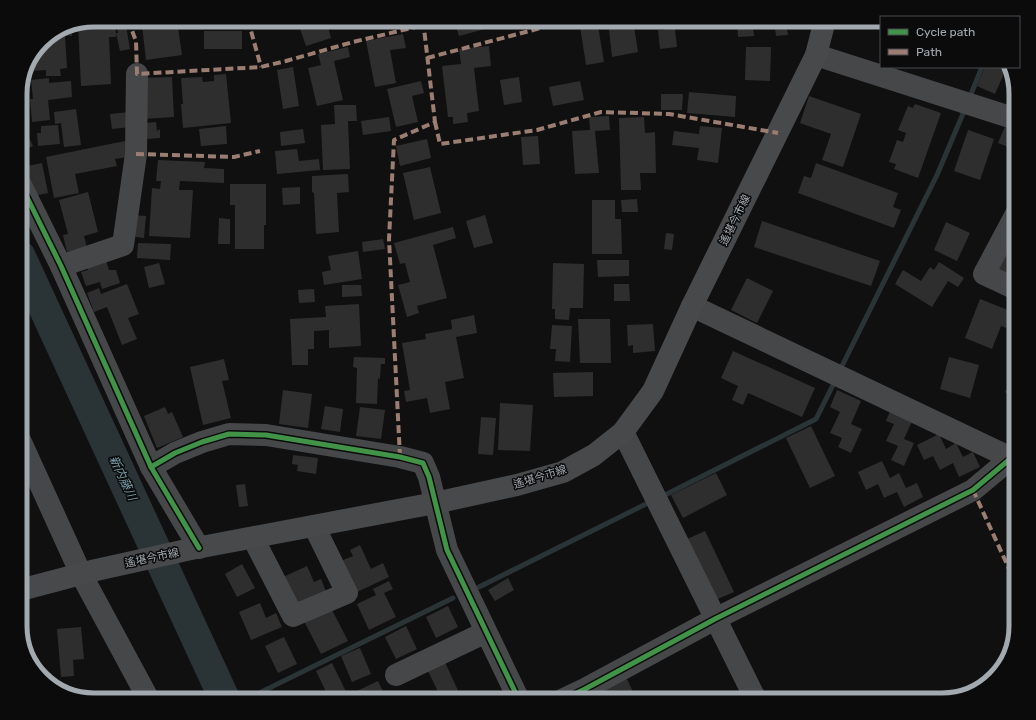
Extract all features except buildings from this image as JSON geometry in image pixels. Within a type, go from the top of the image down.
[{"type":"main road","name":"遙堪今市線","points":[[27,588],[88,572],[195,549],[435,503],[517,485],[563,472],[594,455],[623,432],[653,391],[692,306],[816,55],[823,27]]},
{"type":"street","points":[[816,55],[1009,116]]},
{"type":"street","points":[[60,266],[123,245],[136,154],[137,74]]},
{"type":"street","points":[[27,198],[60,266],[151,467],[195,549]]},
{"type":"street","points":[[1009,227],[984,274],[1009,286]]},
{"type":"street","points":[[692,306],[1009,454]]},
{"type":"street","points":[[623,432],[752,693]]},
{"type":"street","points":[[151,467],[176,453],[202,442],[229,434],[266,435],[400,457],[424,463],[429,477],[447,550],[516,693]]},
{"type":"street","points":[[27,454],[88,572],[146,693]]},
{"type":"street","points":[[590,693],[715,619],[972,490],[1009,460]]},
{"type":"street","points":[[253,538],[293,616],[347,594],[314,526]]},
{"type":"street","points":[[396,675],[486,632]]},
{"type":"waterway","points":[[969,99],[982,68]]},
{"type":"waterway","points":[[840,370],[937,175],[965,109]]},
{"type":"waterway","name":"新内藤川","points":[[27,271],[222,693]]},
{"type":"waterway","points":[[661,497],[816,419],[836,379]]},
{"type":"waterway","points":[[479,587],[652,501]]},
{"type":"waterway","points":[[259,693],[453,598]]},
{"type":"marked path","points":[[131,27],[136,41],[137,74],[261,67],[416,27]]},
{"type":"marked path","points":[[250,27],[261,67]]},
{"type":"marked path","points":[[400,457],[389,239],[394,140],[435,122],[424,27]]},
{"type":"marked path","points":[[427,58],[544,27]]},
{"type":"marked path","points":[[435,122],[440,144],[537,130],[601,112],[669,114],[778,133]]},
{"type":"marked path","points":[[136,154],[234,157],[260,151]]},
{"type":"marked path","points":[[973,490],[1009,569]]},
{"type":"cycle path","points":[[27,197],[61,266],[151,467],[199,548]]},
{"type":"cycle path","points":[[151,467],[175,453],[202,442],[229,434],[266,435],[400,457],[423,463],[429,477],[447,550],[516,693]]},
{"type":"cycle path","points":[[577,693],[715,619],[973,490],[1009,460]]}]
